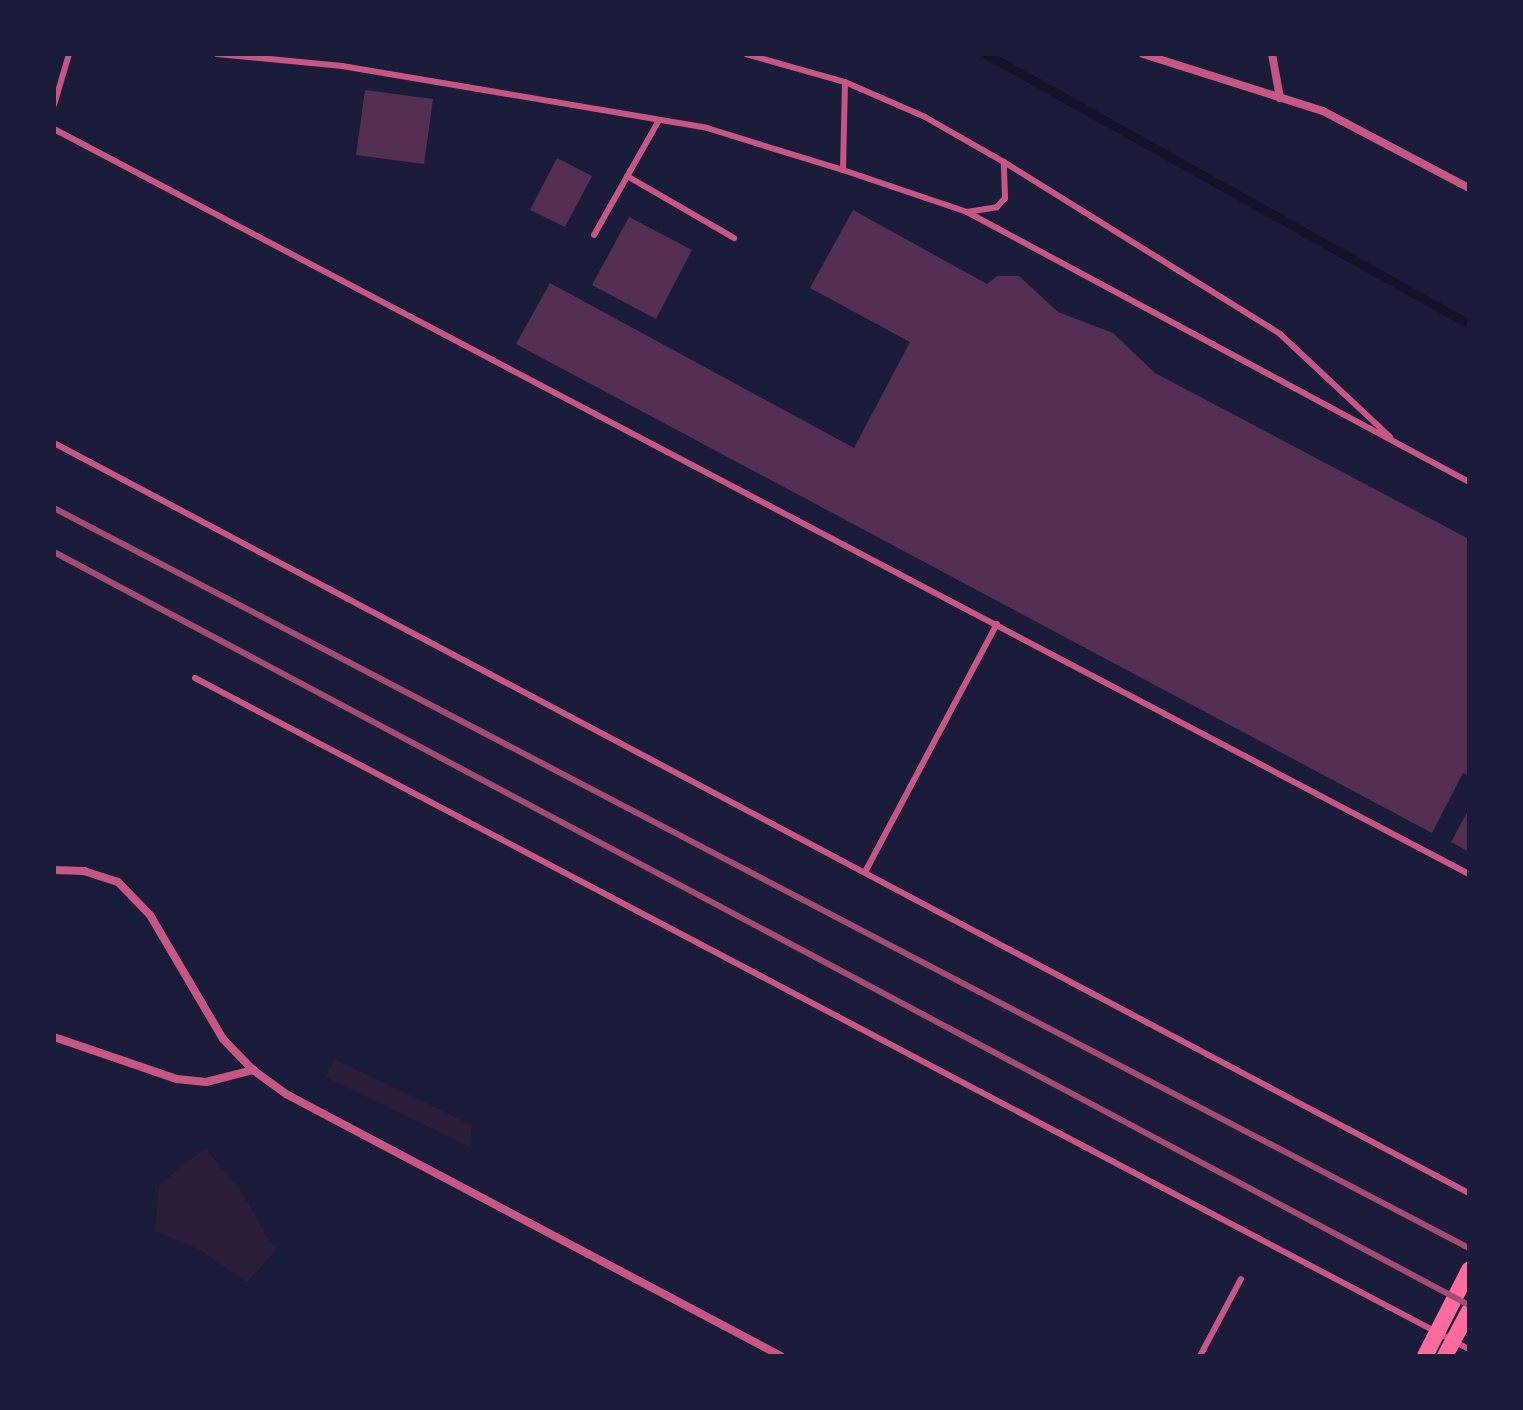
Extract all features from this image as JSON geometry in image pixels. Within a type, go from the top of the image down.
[{"type":"main road","points":[[1425,1356],[1469,1270]]},
{"type":"main road","points":[[1445,1356],[1469,1311]]},
{"type":"street","points":[[1143,54],[1280,98],[1373,134],[1469,188]]},
{"type":"street","points":[[1272,54],[1280,98]]},
{"type":"street","points":[[56,872],[84,871],[118,882],[150,915],[223,1039],[253,1070],[300,1101],[781,1356]]},
{"type":"street","points":[[54,1037],[177,1079],[206,1082],[253,1070]]},
{"type":"lane","points":[[54,105],[69,54]]},
{"type":"lane","points":[[217,54],[342,66],[707,128],[967,212],[1469,482]]},
{"type":"lane","points":[[746,54],[845,82],[925,117],[1004,162],[1280,334],[1398,445]]},
{"type":"lane","points":[[843,170],[845,82]]},
{"type":"lane","points":[[594,235],[659,120]]},
{"type":"lane","points":[[54,129],[1469,874]]},
{"type":"lane","points":[[967,212],[997,207],[1005,198],[1004,162]]},
{"type":"lane","points":[[627,176],[734,238]]},
{"type":"lane","points":[[54,443],[1469,1193]]},
{"type":"lane","points":[[865,872],[997,624]]},
{"type":"lane","points":[[195,678],[1469,1349]]},
{"type":"lane","points":[[1200,1356],[1241,1279]]},
{"type":"shaded area","points":[[334,1059],[472,1125],[470,1147],[326,1077]]},
{"type":"shaded area","points":[[205,1148],[240,1190],[276,1251],[247,1282],[197,1248],[155,1231],[159,1185]]},
{"type":"building","points":[[365,90],[433,99],[424,164],[356,155]]},
{"type":"building","points":[[557,158],[592,176],[565,227],[530,210]]},
{"type":"building","points":[[853,210],[987,284],[997,276],[1019,276],[1058,312],[1113,333],[1155,373],[1469,539],[1469,776],[1463,773],[1432,833],[516,344],[550,283],[854,448],[910,342],[810,288]]},
{"type":"building","points":[[629,217],[692,250],[656,319],[592,285]]},
{"type":"building","points":[[1469,809],[1469,852],[1451,842]]},
{"type":"waterway","points":[[986,54],[1469,324]]},
{"type":"railway","points":[[54,508],[1469,1248]]},
{"type":"railway","points":[[54,552],[1469,1305]]}]
